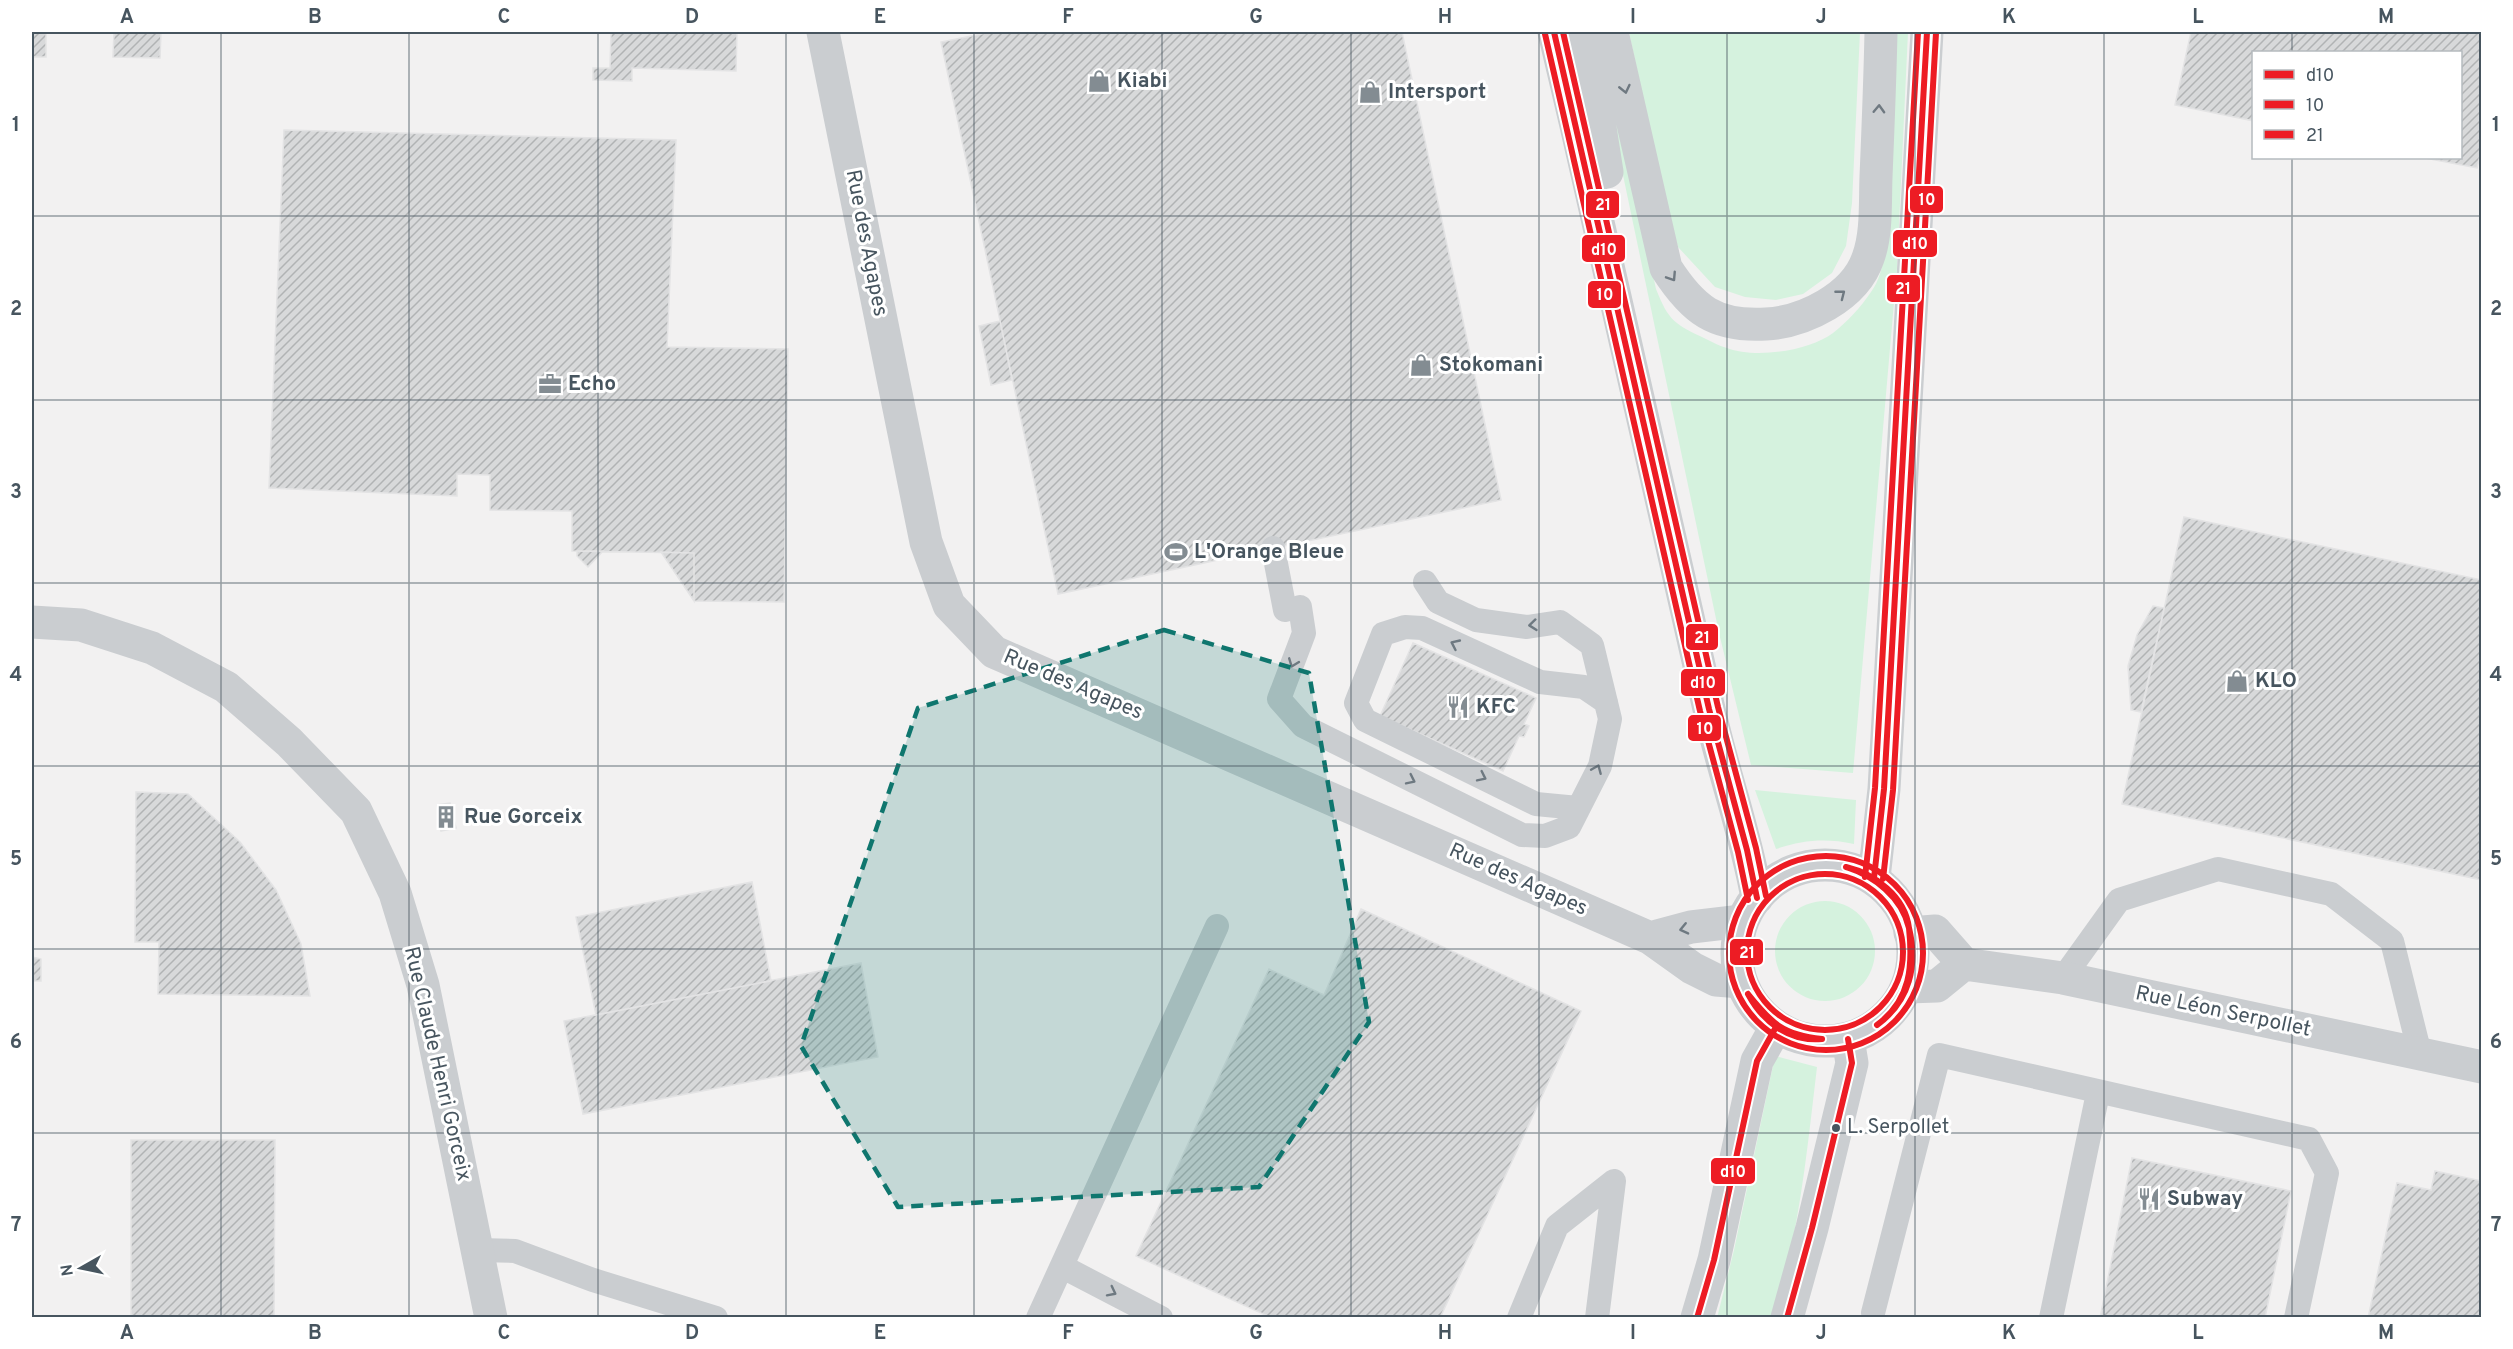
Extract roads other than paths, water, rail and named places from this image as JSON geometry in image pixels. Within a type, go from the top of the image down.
[{"type":"main road","points":[[1554,32],[1649,435],[1718,751],[1751,866],[1750,910],[1737,952],[1741,982],[1756,1009],[1776,1027],[1804,1039],[1848,1039],[1876,1027],[1891,1013],[1908,987],[1914,956],[1906,915],[1888,890],[1874,878],[1845,866],[1817,864],[1787,872],[1772,882],[1750,910]]},
{"type":"main road","points":[[1585,32],[1649,435]]},
{"type":"main road","points":[[1612,32],[1666,268],[1683,294],[1700,310],[1723,321],[1745,325],[1777,323],[1825,306],[1850,287],[1868,259],[1874,225],[1881,32]]},
{"type":"main road","points":[[1874,878],[1884,789],[1927,32]]},
{"type":"main road","points":[[1697,1317],[1714,1260],[1756,1061],[1776,1027]]},
{"type":"main road","points":[[1787,1317],[1818,1205],[1852,1063],[1848,1039]]},
{"type":"street","name":"Rue des Agapes","points":[[823,32],[926,542],[949,605],[994,652],[1650,938],[1692,968],[1716,980],[1741,982]]},
{"type":"street","name":"Rue Claude Henri Gorceix","points":[[32,622],[81,625],[152,648],[226,687],[289,742],[356,811],[395,893],[423,986],[491,1317]]},
{"type":"street","points":[[1650,938],[1750,910]]},
{"type":"street","points":[[1908,987],[1937,986],[1964,964],[1935,931],[1910,933]]},
{"type":"street","name":"Rue Léon Serpollet","points":[[1964,964],[2063,978],[2481,1067]]},
{"type":"lane","points":[[1273,548],[1293,609],[1304,633],[1279,699],[1303,726],[1522,835],[1545,836],[1569,827],[1600,766],[1610,718],[1592,645],[1560,622],[1527,627],[1476,620],[1438,602],[1425,582]]},
{"type":"lane","points":[[1578,808],[1536,804],[1365,720],[1356,703],[1383,634],[1405,627],[1422,628],[1540,682],[1584,687],[1606,702]]},
{"type":"lane","points":[[2063,978],[2119,900],[2218,869],[2331,894],[2391,941],[2420,1054]]},
{"type":"lane","points":[[1038,1317],[1063,1267],[1217,926]]},
{"type":"lane","points":[[1873,1313],[1939,1055],[2098,1093],[2309,1139],[2327,1173],[2296,1317]]},
{"type":"lane","points":[[2051,1317],[2098,1093]]},
{"type":"lane","points":[[1520,1317],[1557,1226],[1614,1181],[1597,1317]]},
{"type":"lane","points":[[477,1250],[515,1251],[593,1280],[716,1317]]},
{"type":"lane","points":[[1063,1267],[1161,1317]]},
{"type":"place","name":"Kiabi","points":[[1099,81]]},
{"type":"place","name":"Intersport","points":[[1370,92]]},
{"type":"place","name":"Stokomani","points":[[1421,365]]},
{"type":"place","name":"Echo","points":[[550,384]]},
{"type":"place","name":"L'Orange Bleue","points":[[1176,552]]},
{"type":"place","name":"KLO","points":[[2237,681]]},
{"type":"place","name":"KFC","points":[[1458,707]]},
{"type":"place","name":"Rue Gorceix","points":[[446,817]]},
{"type":"place","name":"L. Serpollet","points":[[1836,1128]]},
{"type":"place","name":"Subway","points":[[2149,1199]]}]
